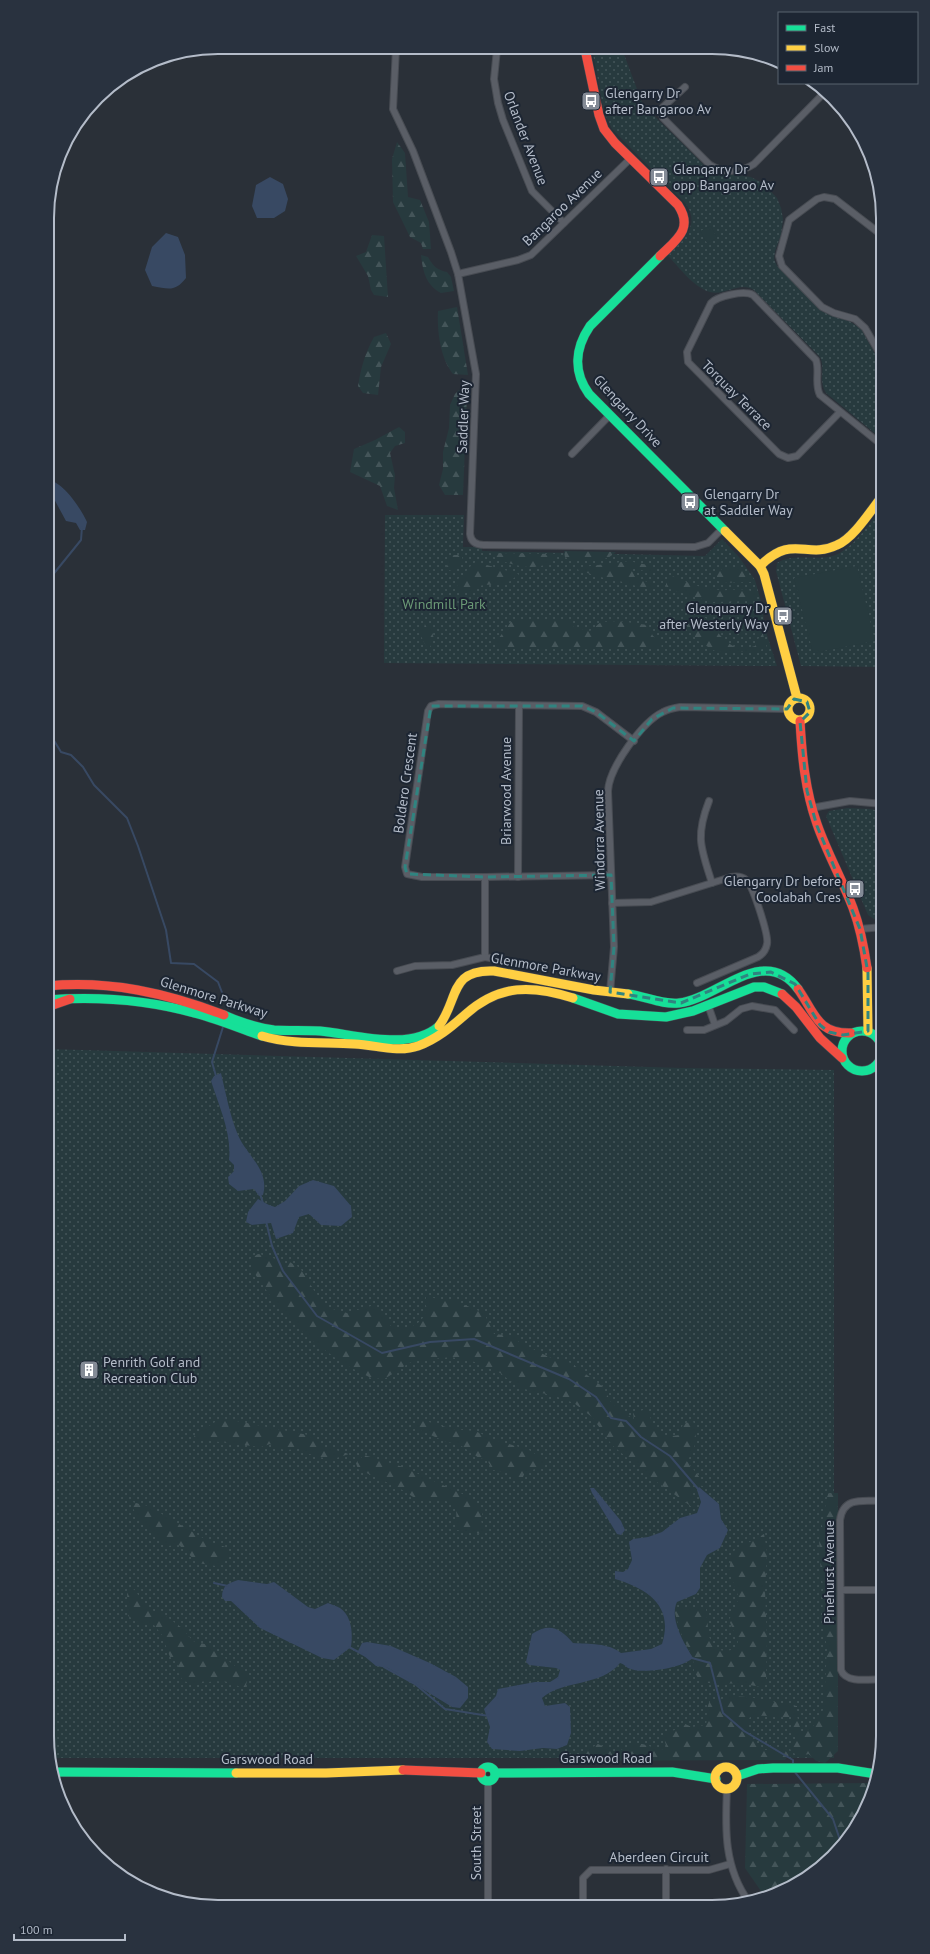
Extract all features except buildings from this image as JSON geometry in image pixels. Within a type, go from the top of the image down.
[{"type":"main road","name":"Glengarry Drive","points":[[586,54],[602,124],[610,138],[680,208],[684,216],[685,224],[679,237],[590,326],[580,345],[577,364],[582,384],[589,394],[724,528],[760,566],[770,588],[779,630],[797,698]]},
{"type":"main road","points":[[760,566],[777,551],[825,550],[841,543],[848,538],[876,504]]},
{"type":"main road","points":[[797,698],[804,699],[810,708],[809,715],[800,721],[790,716],[788,709],[789,703],[797,698]]},
{"type":"main road","points":[[800,721],[803,768],[811,808],[850,901],[860,929],[868,973],[870,1010],[868,1031]]},
{"type":"main road","name":"Glenmore Parkway","points":[[236,1024],[272,1030],[320,1031],[380,1039],[412,1037],[426,1034],[437,1027],[444,1018],[456,987],[473,972],[490,970],[561,984],[681,1003],[694,1000],[759,971],[771,972],[784,976],[795,984],[820,1025],[826,1030],[837,1035],[851,1033]]},
{"type":"main road","points":[[559,995],[561,984]]},
{"type":"main road","name":"Glenmore Parkway","points":[[54,986],[112,985],[162,994],[276,1039],[297,1043],[354,1044],[390,1049],[407,1048],[426,1044],[452,1029],[482,1002],[500,993],[523,988],[583,1001],[612,1012],[657,1018],[681,1014],[708,1005],[748,988],[765,988],[777,991],[789,999],[819,1037],[842,1058]]},
{"type":"main road","points":[[54,1005],[70,999]]},
{"type":"main road","name":"Glenmore Parkway","points":[[54,1000],[132,1002],[213,1015]]},
{"type":"main road","points":[[876,1035],[868,1031],[862,1030],[851,1033],[846,1037],[842,1046],[842,1058],[845,1063],[854,1069],[865,1071],[876,1068]]},
{"type":"main road","points":[[872,1068],[876,1063]]},
{"type":"main road","points":[[488,1767],[493,1769],[495,1773],[493,1779],[488,1781],[483,1779],[481,1773],[483,1769],[488,1767]]},
{"type":"main road","points":[[728,1767],[734,1771],[737,1776],[734,1785],[727,1789],[719,1786],[716,1779],[719,1770],[728,1767]]},
{"type":"main road","points":[[737,1776],[758,1769],[773,1768],[838,1768],[871,1773]]},
{"type":"main road","name":"Garswood Road","points":[[58,1773],[326,1773],[344,1770],[430,1770],[481,1773]]},
{"type":"main road","name":"Garswood Road","points":[[495,1773],[672,1772],[716,1779]]},
{"type":"street","name":"Saddler Way","points":[[396,54],[393,109],[413,152],[458,274],[476,379],[470,534],[474,542],[484,545],[695,547],[708,543],[724,528]]},
{"type":"street","name":"Orlander Avenue","points":[[496,54],[494,79],[498,103],[503,120],[532,191],[564,224]]},
{"type":"street","points":[[685,87],[663,107],[661,111],[663,118],[710,166],[718,169],[736,171],[746,169],[754,164],[821,96]]},
{"type":"street","name":"Bangaroo Avenue","points":[[458,274],[518,260],[531,255],[631,158]]},
{"type":"street","points":[[876,231],[835,199],[824,197],[817,199],[789,220],[779,256],[782,266],[820,305],[831,312],[858,321],[876,341]]},
{"type":"street","name":"Torquay Terrace","points":[[840,412],[799,454],[788,458],[779,454],[688,362],[688,350],[711,303],[717,298],[740,292],[747,292],[753,295],[816,360],[818,370],[816,382],[818,392],[824,399],[876,440]]},
{"type":"street","points":[[572,454],[610,415]]},
{"type":"street","name":"Boldero Crescent","points":[[611,875],[422,877],[410,875],[405,870],[428,711],[430,706],[439,704],[571,705],[589,708],[634,741]]},
{"type":"street","name":"Briarwood Avenue","points":[[518,705],[518,877]]},
{"type":"street","name":"Windorra Avenue","points":[[610,992],[614,953],[609,782],[616,766],[652,719],[662,712],[673,708],[788,709]]},
{"type":"street","points":[[709,801],[702,820],[700,838],[712,883]]},
{"type":"street","points":[[811,808],[845,801],[876,803]]},
{"type":"street","points":[[612,903],[651,902],[736,876],[743,878],[748,882],[767,937],[767,945],[763,953],[758,957],[697,983]]},
{"type":"street","points":[[485,877],[485,957]]},
{"type":"street","points":[[860,929],[876,928]]},
{"type":"street","points":[[397,971],[415,966],[450,966],[485,957],[537,967]]},
{"type":"street","points":[[708,1005],[715,1025]]},
{"type":"street","points":[[687,1030],[701,1030],[726,1021],[741,1009],[752,1006],[775,1010],[794,1030]]},
{"type":"street","name":"Pinehurst Avenue","points":[[876,1501],[856,1501],[849,1504],[842,1511],[840,1520],[841,1667],[845,1676],[852,1679],[876,1679]]},
{"type":"street","points":[[841,1590],[876,1590]]},
{"type":"street","name":"South Street","points":[[488,1781],[488,1900]]},
{"type":"street","name":"Aberdeen Circuit","points":[[727,1789],[726,1841],[730,1864],[746,1896]]},
{"type":"street","name":"Aberdeen Circuit","points":[[583,1900],[583,1881],[586,1871],[597,1869],[715,1869],[730,1864]]},
{"type":"street","points":[[666,1869],[666,1900]]},
{"type":"highlighted area","points":[[794,699],[807,702],[810,712],[800,722],[807,791],[817,826],[860,929],[868,973],[868,1031],[843,1035],[829,1032],[820,1025],[795,984],[771,972],[750,974],[681,1003],[610,992],[614,947],[611,875],[485,877],[407,874],[405,867],[431,706],[582,706],[596,712],[634,741],[652,719],[673,708],[787,709]]},
{"type":"green space","points":[[593,54],[624,54],[643,105],[706,167],[719,173],[751,177],[764,184],[777,198],[783,219],[781,235],[775,251],[774,259],[777,266],[822,311],[832,316],[849,321],[861,329],[876,356],[876,434],[826,393],[822,380],[822,362],[820,357],[754,290],[743,287],[716,293],[704,290],[692,282],[668,256],[688,232],[691,225],[690,211],[685,203],[612,129],[604,112]]},
{"type":"green space","points":[[397,142],[405,153],[408,197],[420,200],[429,222],[431,249],[423,249],[421,243],[410,237],[393,202],[392,159]]},
{"type":"green space","points":[[711,226],[717,238],[707,243],[700,231]]},
{"type":"green space","points":[[372,235],[384,236],[388,297],[374,295],[371,290],[368,276],[356,256],[366,252]]},
{"type":"green space","points":[[421,255],[428,257],[438,269],[447,272],[451,277],[454,291],[441,293],[432,286],[424,272]]},
{"type":"green space","points":[[457,307],[468,375],[453,374],[445,360],[440,344],[438,311]]},
{"type":"green space","points":[[386,333],[391,344],[381,367],[378,395],[363,393],[358,386],[366,355],[374,337]]},
{"type":"green space","points":[[459,390],[467,395],[463,495],[445,495],[439,485],[443,469],[443,452],[449,428],[450,405],[455,394]]},
{"type":"green space","points":[[399,427],[405,432],[405,443],[395,446],[390,453],[395,475],[394,488],[398,510],[387,506],[380,486],[350,472],[354,449]]},
{"type":"green space","name":"Windmill Park","points":[[385,515],[464,515],[463,547],[482,547],[482,551],[705,556],[722,539],[739,557],[755,580],[766,632],[777,666],[384,663]]},
{"type":"green space","points":[[876,516],[876,667],[801,666],[776,571],[777,563],[790,558],[818,558],[832,556],[846,549]]},
{"type":"green space","points":[[564,551],[616,552],[608,558],[603,559],[570,559],[565,557]]},
{"type":"green space","points":[[493,553],[557,554],[552,561],[545,565],[528,567],[502,561],[495,558]]},
{"type":"green space","points":[[458,555],[462,557],[463,560],[455,567],[454,572],[447,569],[448,556]]},
{"type":"green space","points":[[629,561],[652,566],[653,570],[651,573],[634,568],[631,569],[636,579],[657,584],[657,587],[647,588],[618,582],[577,570],[583,567]]},
{"type":"green space","points":[[476,562],[519,574],[512,580],[499,585],[481,586],[470,592],[460,591],[457,587],[458,579],[471,565]]},
{"type":"green space","points":[[857,566],[875,641],[813,653],[794,578]]},
{"type":"green space","points":[[740,567],[752,579],[752,582],[720,583],[717,579],[717,572],[722,569]]},
{"type":"green space","points":[[672,576],[708,589],[743,589],[751,591],[755,593],[755,601],[712,602],[672,590],[666,586],[666,582]]},
{"type":"green space","points":[[697,618],[706,618],[727,642],[732,646],[739,648],[755,646],[762,631],[767,648],[751,652],[715,651],[698,641],[686,625]]},
{"type":"green space","points":[[518,619],[570,620],[574,627],[590,631],[601,622],[619,621],[647,625],[653,636],[661,642],[662,649],[496,647],[495,643],[511,622]]},
{"type":"green space","points":[[425,624],[432,627],[434,630],[432,632],[434,639],[429,649],[423,640],[420,631],[420,628],[424,628]]},
{"type":"green space","points":[[848,808],[876,810],[876,919],[868,915],[826,816],[829,811]]},
{"type":"green space","points":[[54,1049],[682,1068],[834,1070],[834,1758],[55,1758]]},
{"type":"green space","points":[[258,1254],[268,1256],[287,1264],[288,1261],[300,1268],[315,1292],[329,1308],[347,1313],[371,1306],[382,1311],[392,1328],[413,1326],[421,1320],[426,1310],[426,1297],[455,1301],[484,1313],[494,1334],[514,1336],[519,1342],[549,1357],[571,1363],[603,1387],[611,1402],[625,1414],[634,1419],[633,1413],[643,1410],[649,1413],[653,1425],[662,1435],[679,1435],[683,1424],[693,1421],[696,1437],[694,1447],[687,1461],[706,1486],[691,1485],[692,1507],[650,1477],[612,1445],[592,1417],[574,1403],[555,1396],[520,1388],[500,1373],[475,1362],[451,1357],[415,1361],[409,1363],[386,1378],[373,1379],[342,1363],[309,1338],[276,1304],[252,1270],[250,1259]]},
{"type":"green space","points":[[221,1418],[308,1435],[322,1446],[349,1454],[330,1460],[309,1454],[297,1448],[286,1450],[270,1444],[261,1447],[196,1439],[194,1436]]},
{"type":"green space","points":[[419,1419],[452,1429],[475,1431],[495,1440],[529,1450],[546,1461],[539,1468],[525,1472],[521,1482],[515,1481],[509,1473],[493,1470],[487,1460],[479,1458],[460,1445],[444,1441],[413,1427]]},
{"type":"green space","points":[[364,1455],[403,1467],[469,1497],[483,1511],[481,1520],[484,1534],[457,1530],[456,1507],[446,1501],[418,1500],[399,1488],[358,1469],[356,1463]]},
{"type":"green space","points":[[828,1493],[838,1493],[838,1751],[825,1763],[816,1761],[809,1754],[798,1756],[791,1751],[789,1746],[793,1743],[796,1737],[792,1729],[791,1717],[760,1716],[750,1717],[747,1723],[748,1736],[765,1750],[783,1748],[789,1755],[785,1760],[579,1761],[579,1755],[598,1744],[614,1752],[638,1744],[667,1749],[663,1735],[685,1724],[692,1727],[706,1725],[710,1701],[728,1697],[736,1696],[753,1698],[797,1706],[797,1716],[801,1731],[806,1731],[814,1725],[822,1715],[824,1703],[827,1649],[822,1614],[824,1588],[821,1576],[819,1538]]},
{"type":"green space","points":[[132,1502],[148,1506],[208,1541],[228,1548],[231,1555],[216,1566],[198,1563],[179,1545],[167,1546],[156,1537],[140,1520],[133,1508]]},
{"type":"green space","points":[[764,1534],[767,1552],[765,1591],[767,1639],[766,1683],[760,1687],[753,1685],[701,1683],[694,1671],[693,1658],[680,1631],[674,1609],[706,1609],[709,1637],[718,1650],[727,1651],[734,1649],[738,1642],[729,1620],[739,1598],[729,1571],[732,1552]]},
{"type":"green space","points":[[130,1587],[136,1591],[145,1608],[163,1614],[182,1628],[193,1641],[208,1645],[248,1676],[245,1690],[231,1682],[215,1681],[196,1684],[183,1681],[177,1670],[181,1660],[170,1657],[162,1635],[154,1625],[141,1623],[128,1616],[127,1592]]},
{"type":"green space","points":[[868,1783],[854,1818],[842,1836],[828,1852],[812,1866],[794,1878],[761,1892],[745,1868],[747,1784]]},
{"type":"water","points":[[270,177],[283,184],[288,199],[285,211],[274,218],[257,218],[252,206],[256,185]]},
{"type":"water","points":[[166,233],[178,237],[185,255],[186,278],[178,286],[171,288],[152,286],[145,270],[152,247]]},
{"type":"water","points":[[54,482],[65,490],[76,503],[87,522],[85,530],[80,530],[76,523],[66,521],[54,499]]},
{"type":"water","points":[[221,1073],[235,1128],[242,1143],[261,1171],[264,1186],[263,1195],[259,1196],[254,1189],[238,1191],[229,1184],[228,1177],[234,1171],[234,1165],[229,1160],[229,1140],[227,1130],[211,1081],[214,1076]]},
{"type":"water","points":[[313,1180],[334,1186],[351,1206],[352,1217],[341,1226],[321,1225],[309,1214],[299,1217],[293,1233],[276,1239],[271,1223],[252,1225],[246,1222],[248,1212],[258,1199],[275,1207],[285,1201],[299,1186]]},
{"type":"water","points":[[699,1487],[719,1504],[721,1519],[728,1530],[720,1548],[707,1555],[700,1568],[700,1588],[696,1594],[677,1602],[675,1609],[676,1623],[693,1658],[680,1665],[652,1671],[634,1670],[620,1663],[612,1671],[603,1676],[551,1692],[542,1698],[545,1706],[565,1703],[570,1707],[571,1733],[567,1745],[557,1749],[543,1748],[520,1751],[492,1749],[487,1742],[490,1727],[484,1709],[496,1696],[498,1689],[535,1682],[550,1682],[558,1677],[560,1670],[556,1668],[529,1665],[526,1662],[532,1634],[538,1630],[544,1628],[555,1629],[564,1634],[573,1643],[611,1647],[621,1653],[651,1649],[662,1644],[665,1631],[661,1609],[648,1594],[627,1583],[615,1579],[615,1571],[623,1572],[628,1569],[632,1560],[629,1542],[633,1539],[648,1537],[662,1532],[680,1518],[697,1513],[701,1502],[697,1490]]},
{"type":"water","points":[[590,1488],[594,1488],[621,1521],[625,1530],[621,1535],[617,1534]]},
{"type":"water","points":[[238,1580],[267,1584],[274,1582],[308,1607],[315,1609],[328,1603],[340,1608],[344,1611],[351,1626],[351,1647],[334,1660],[322,1658],[260,1628],[231,1601],[225,1601],[222,1597],[224,1588],[231,1582]]},
{"type":"water","points":[[367,1642],[391,1646],[430,1663],[456,1677],[468,1687],[468,1698],[460,1708],[452,1707],[388,1668],[376,1666],[358,1651],[362,1643]]},
{"type":"waterway","points":[[54,573],[81,540],[82,527]]},
{"type":"waterway","points":[[54,740],[61,752],[71,755],[83,767],[94,785],[127,818],[166,930],[171,963],[194,964],[218,982],[228,1008]]},
{"type":"waterway","points":[[216,1076],[212,1062],[223,1027]]},
{"type":"waterway","points":[[260,1194],[263,1203]]},
{"type":"waterway","points":[[266,1221],[272,1246],[283,1271],[317,1316],[382,1353],[430,1342],[474,1339],[569,1379],[596,1397],[611,1418],[626,1421],[641,1437],[670,1456],[699,1490]]},
{"type":"waterway","points":[[214,1583],[228,1586]]},
{"type":"waterway","points":[[349,1647],[366,1656]]},
{"type":"waterway","points":[[692,1658],[710,1663],[723,1713],[744,1731],[793,1760],[793,1765]]},
{"type":"waterway","points":[[384,1667],[415,1684],[445,1709],[489,1716]]},
{"type":"waterway","points":[[794,1771],[833,1819],[840,1839]]},
{"type":"traffic: fast","points":[[660,256],[590,326],[581,343],[578,369],[580,377],[589,394],[725,531]]},
{"type":"traffic: fast","points":[[628,994],[660,1002],[679,1003],[709,993],[740,977],[755,972],[770,971],[785,976],[798,989]]},
{"type":"traffic: fast","points":[[573,998],[618,1014],[666,1017],[693,1011],[754,987],[764,987],[782,994]]},
{"type":"traffic: fast","points":[[54,1000],[104,999],[161,1005],[206,1016],[262,1036]]},
{"type":"traffic: fast","points":[[224,1015],[268,1029],[320,1031],[365,1038],[398,1040],[427,1034],[439,1026]]},
{"type":"traffic: fast","points":[[876,1037],[870,1032],[866,1031],[854,1032],[845,1040],[842,1047],[843,1059],[854,1070],[866,1071],[870,1070],[876,1065]]},
{"type":"traffic: fast","points":[[488,1767],[493,1769],[495,1774],[493,1779],[488,1781],[483,1779],[481,1774],[483,1769],[488,1767]]},
{"type":"traffic: fast","points":[[737,1776],[758,1769],[773,1768],[838,1768],[871,1773]]},
{"type":"traffic: fast","points":[[58,1772],[236,1773]]},
{"type":"traffic: fast","points":[[495,1773],[672,1772],[716,1779]]},
{"type":"traffic: slow","points":[[760,566],[772,556],[782,551],[791,549],[817,550],[826,549],[837,545],[856,530],[876,505]]},
{"type":"traffic: slow","points":[[725,531],[760,566],[764,574],[797,698]]},
{"type":"traffic: slow","points":[[799,698],[807,701],[810,709],[807,717],[799,720],[791,717],[788,709],[791,701],[799,698]]},
{"type":"traffic: slow","points":[[867,968],[868,1031]]},
{"type":"traffic: slow","points":[[439,1026],[462,980],[469,975],[480,972],[494,971],[594,990],[628,994]]},
{"type":"traffic: slow","points":[[262,1036],[285,1041],[355,1044],[403,1049],[418,1046],[438,1036],[479,1004],[504,992],[530,989],[573,998]]},
{"type":"traffic: slow","points":[[726,1767],[730,1768],[736,1774],[737,1778],[736,1782],[730,1788],[726,1789],[722,1788],[716,1782],[715,1778],[716,1774],[722,1768],[726,1767]]},
{"type":"traffic: slow","points":[[236,1773],[326,1773],[403,1770]]},
{"type":"traffic: jam","points":[[586,54],[599,115],[604,129],[615,143],[678,205],[682,213],[684,227],[681,234],[660,256]]},
{"type":"traffic: jam","points":[[800,721],[805,773],[813,811],[821,835],[849,897],[862,937],[867,968]]},
{"type":"traffic: jam","points":[[54,986],[93,985],[137,990],[181,1000],[224,1015]]},
{"type":"traffic: jam","points":[[798,989],[813,1014],[824,1026],[831,1030],[851,1033]]},
{"type":"traffic: jam","points":[[782,994],[796,1007],[820,1038],[842,1058]]},
{"type":"traffic: jam","points":[[54,1005],[70,999]]},
{"type":"traffic: jam","points":[[403,1770],[481,1773]]},
{"type":"place","name":"Glengarry Dr after Bangaroo Av","points":[[591,101]]},
{"type":"place","name":"Glenqarry Dr opp Bangaroo Av","points":[[659,177]]},
{"type":"place","name":"Glengarry Dr at Saddler Way","points":[[690,502]]},
{"type":"place","name":"Glenquarry Dr after Westerly Way","points":[[783,616]]},
{"type":"place","name":"Glengarry Dr before Coolabah Cres","points":[[855,889]]},
{"type":"place","name":"Penrith Golf and Recreation Club","points":[[89,1370]]}]
